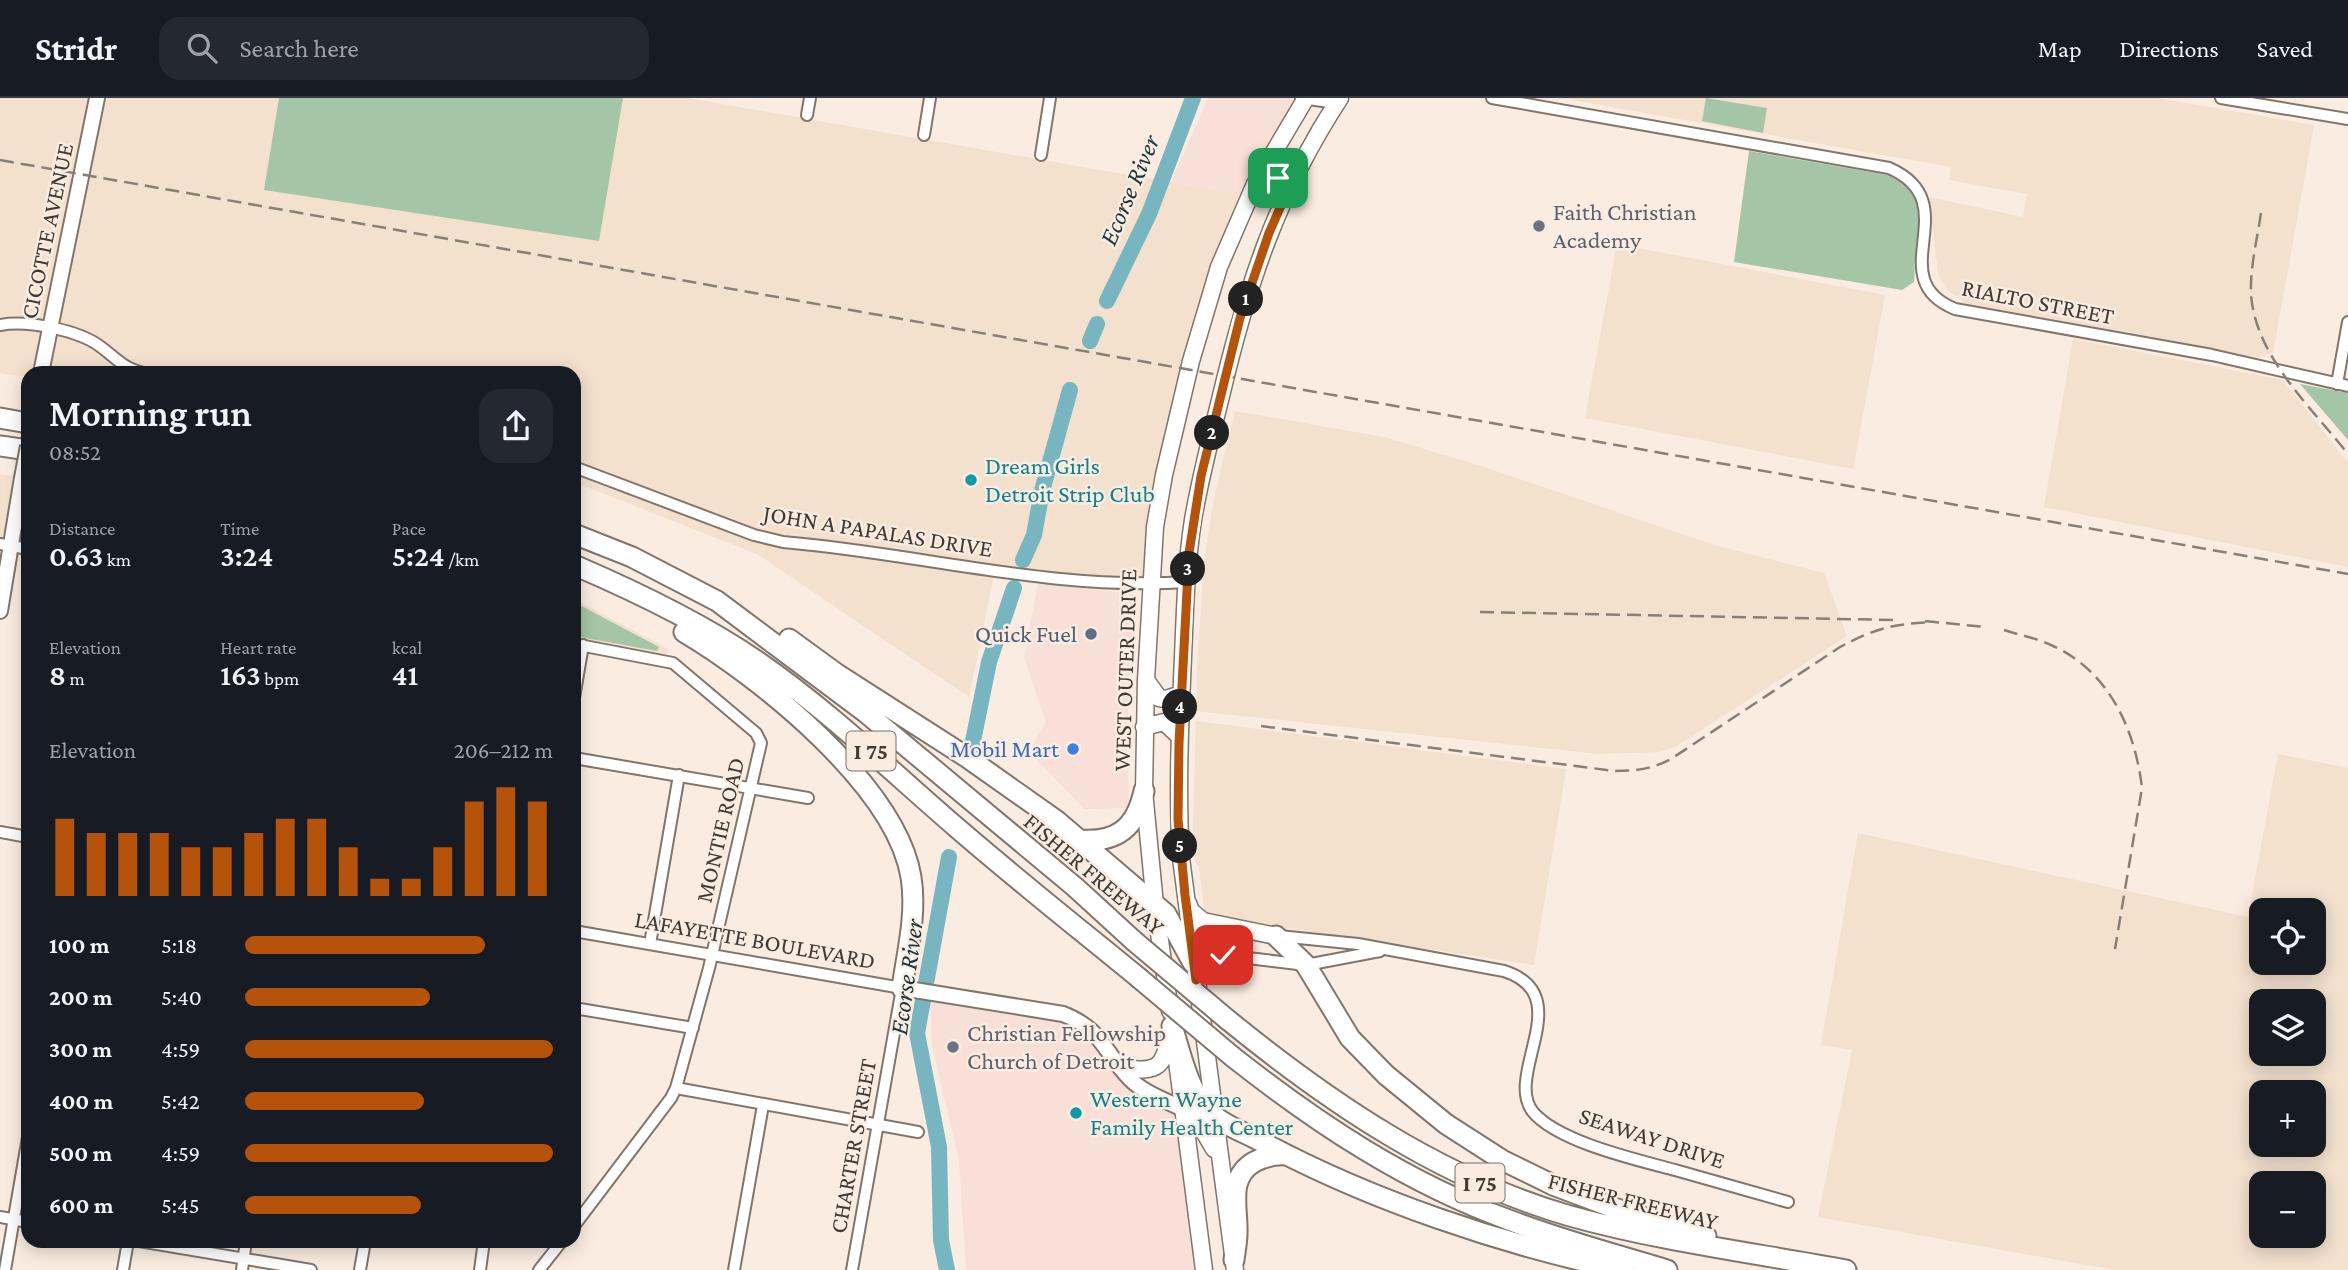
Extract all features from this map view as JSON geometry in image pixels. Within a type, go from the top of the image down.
[{"type":"highway","points":[[0,418],[21,422]]},
{"type":"highway","points":[[0,446],[21,448]]},
{"type":"highway","name":"FISHER FREEWAY","points":[[581,537],[667,574],[717,601],[864,712],[1075,887],[1134,941],[1283,1065],[1374,1126],[1476,1181],[1569,1215],[1684,1242],[1846,1270]]},
{"type":"highway","name":"FISHER FREEWAY","points":[[581,570],[630,590],[709,631],[792,687],[1233,1058],[1282,1096],[1342,1136],[1434,1188],[1518,1224],[1667,1270]]},
{"type":"highway","points":[[581,573],[668,622],[745,672],[812,730],[882,808],[899,837],[906,856],[913,893],[911,922],[916,990]]},
{"type":"highway","points":[[734,614],[779,632],[837,674],[1017,792],[1079,840],[1166,914],[1175,927],[1195,972]]},
{"type":"highway","points":[[1079,840],[1103,840],[1121,832],[1136,814],[1144,791]]},
{"type":"highway","points":[[1276,936],[1306,965],[1340,1024],[1365,1054],[1414,1100],[1474,1143],[1531,1175],[1584,1198],[1770,1256]]},
{"type":"highway","points":[[1172,1026],[1190,1083],[1214,1116],[1288,1156],[1385,1198],[1504,1240],[1623,1270]]},
{"type":"highway","points":[[1228,1268],[1237,1232],[1234,1198],[1236,1184],[1244,1170],[1257,1161],[1278,1154],[1288,1156]]},
{"type":"main road","name":"WEST OUTER DRIVE","points":[[1204,1270],[1155,905],[1144,791],[1144,727],[1153,544],[1164,475],[1202,319],[1234,229],[1255,184],[1303,98]]},
{"type":"main road","points":[[1202,1246],[1212,1265],[1228,1268],[1214,1116],[1185,895],[1178,819],[1186,582],[1191,533],[1201,476],[1240,318],[1261,254],[1291,183],[1339,101]]},
{"type":"main road","points":[[1270,160],[1278,178],[1291,183]]},
{"type":"main road","points":[[1146,680],[1159,698],[1167,699],[1181,694]]},
{"type":"main road","points":[[1144,727],[1164,722],[1179,736]]},
{"type":"main road","points":[[1185,895],[1191,911],[1203,921],[1276,936]]},
{"type":"main road","points":[[1122,1068],[1144,1071],[1158,1065],[1165,1056],[1172,1026]]},
{"type":"main road","points":[[1183,1109],[1196,1118],[1218,1158]]},
{"type":"street","name":"CICOTTE AVENUE","points":[[42,366],[97,98]]},
{"type":"street","points":[[807,115],[810,98]]},
{"type":"street","points":[[924,135],[930,98]]},
{"type":"street","points":[[1041,155],[1049,98]]},
{"type":"street","points":[[1303,98],[1339,101]]},
{"type":"street","name":"RIALTO STREET","points":[[1492,98],[1889,169],[1909,180],[1922,199],[1927,221],[1921,257],[1922,273],[1931,293],[1946,305],[1955,309],[2212,355],[2343,385]]},
{"type":"street","points":[[2221,98],[2257,101],[2348,119]]},
{"type":"street","points":[[2343,385],[2348,322]]},
{"type":"street","points":[[0,325],[20,323],[85,337],[123,366]]},
{"type":"street","name":"JOHN A PAPALAS DRIVE","points":[[581,470],[768,540],[1049,577],[1150,584],[1186,582]]},
{"type":"street","points":[[0,611],[6,545],[21,482]]},
{"type":"street","name":"MONTIE ROAD","points":[[581,644],[673,663],[756,733],[761,747],[712,955],[676,1088],[581,1217]]},
{"type":"street","points":[[581,759],[808,798]]},
{"type":"street","points":[[650,944],[679,775]]},
{"type":"street","points":[[0,832],[21,836]]},
{"type":"street","name":"LAFAYETTE BOULEVARD","points":[[581,932],[1071,1017],[1093,1030],[1138,1086],[1183,1109]]},
{"type":"street","name":"SEAWAY DRIVE","points":[[1276,936],[1358,944],[1504,971],[1517,976],[1527,984],[1535,997],[1539,1015],[1526,1096],[1535,1114],[1557,1129],[1602,1150],[1788,1202]]},
{"type":"street","name":"SEAWAY DRIVE","points":[[1195,972],[1223,955],[1306,965],[1388,950]]},
{"type":"street","name":"CHARTER STREET","points":[[852,1270],[878,1124],[916,990]]},
{"type":"street","points":[[581,1009],[693,1028]]},
{"type":"street","points":[[676,1088],[918,1132]]},
{"type":"street","points":[[734,1270],[763,1105]]},
{"type":"street","points":[[5,1270],[21,1178]]},
{"type":"street","points":[[0,1217],[21,1220]]},
{"type":"street","points":[[123,1270],[127,1248]]},
{"type":"street","points":[[170,1248],[242,1264],[311,1270]]},
{"type":"street","points":[[360,1270],[364,1248]]},
{"type":"street","points":[[480,1270],[483,1248]]},
{"type":"street","points":[[539,1270],[556,1248]]},
{"type":"shaded area","points":[[0,98],[279,98],[264,190],[599,241],[623,98],[688,98],[1249,196],[1202,319],[1150,584],[995,570],[969,697],[757,554],[581,485],[581,366],[21,366],[21,376],[0,373]]},
{"type":"shaded area","points":[[1208,98],[1306,98],[1249,196],[1171,182]]},
{"type":"shaded area","points":[[1560,98],[2156,98],[2314,125],[2273,353],[2256,358],[1976,308],[1965,303],[1946,289],[1938,273],[1929,197],[2023,217],[2027,194],[1949,180],[1951,167]]},
{"type":"shaded area","points":[[1617,244],[1885,295],[1853,469],[1585,418]]},
{"type":"shaded area","points":[[2073,339],[2283,380],[2348,463],[2348,567],[2044,507]]},
{"type":"shaded area","points":[[1235,411],[1384,437],[1481,466],[1714,545],[1824,573],[1847,636],[1677,746],[1660,752],[1598,754],[1196,711],[1204,562],[1213,503]]},
{"type":"shaded area","points":[[0,474],[21,478],[21,548],[0,544]]},
{"type":"shaded area","points":[[1038,583],[1134,594],[1127,734],[1129,808],[1084,809],[1029,751],[1046,722],[1024,658]]},
{"type":"shaded area","points":[[581,603],[668,649],[665,660],[581,645]]},
{"type":"shaded area","points":[[1196,721],[1566,769],[1534,965],[1205,916],[1199,868],[1192,855]]},
{"type":"shaded area","points":[[2278,754],[2348,768],[2348,1270],[2114,1270],[1818,1217],[1852,1050],[1821,1045],[1858,833],[2248,917],[2249,912],[2249,975],[2326,975],[2326,898],[2251,898]]},
{"type":"shaded area","points":[[930,993],[1078,1020],[1128,1077],[1183,1109],[1204,1270],[966,1270],[959,1160],[932,1045]]},
{"type":"green space","points":[[279,98],[623,98],[599,241],[264,190]]},
{"type":"green space","points":[[1706,98],[1767,108],[1763,133],[1702,121]]},
{"type":"green space","points":[[1749,151],[1887,175],[1900,183],[1910,191],[1919,210],[1914,282],[1902,290],[1734,262]]},
{"type":"green space","points":[[2300,384],[2348,393],[2348,440]]},
{"type":"green space","points":[[581,606],[659,647],[657,651],[581,637]]},
{"type":"waterway","name":"Ecorse River","points":[[1107,301],[1149,214],[1193,98]]},
{"type":"waterway","name":"Ecorse River","points":[[1090,341],[1097,324]]},
{"type":"waterway","name":"Ecorse River","points":[[1023,560],[1034,535],[1042,491],[1070,390]]},
{"type":"waterway","name":"Ecorse River","points":[[972,746],[989,662],[1014,588]]},
{"type":"waterway","name":"Ecorse River","points":[[947,1270],[941,1240],[939,1147],[917,1033],[949,857]]},
{"type":"railway","points":[[0,160],[2348,574]]},
{"type":"railway","points":[[2261,213],[2251,284],[2255,317],[2263,339],[2287,380],[2348,454]]},
{"type":"railway","points":[[1480,612],[1893,620]]},
{"type":"railway","points":[[1925,621],[1985,627]]},
{"type":"railway","points":[[1261,726],[1615,771],[1637,770],[1671,759],[1840,647],[1885,628],[1933,622]]},
{"type":"railway","points":[[2004,630],[2051,645],[2088,669],[2115,703],[2133,744],[2142,788],[2115,949]]},
{"type":"place","name":"Faith Christian Academy","points":[[1539,226]]},
{"type":"place","name":"Dream Girls Detroit Strip Club","points":[[971,480]]},
{"type":"place","name":"Quick Fuel","points":[[1091,634]]},
{"type":"place","name":"Mobil Mart","points":[[1073,749]]},
{"type":"place","name":"Christian Fellowship Church of Detroit","points":[[953,1047]]},
{"type":"place","name":"Western Wayne Family Health Center","points":[[1076,1113]]},
{"type":"route","points":[[1223,955],[1210,962],[1196,980],[1178,819],[1186,582],[1201,476],[1240,318],[1253,275],[1291,183],[1278,178]]}]
